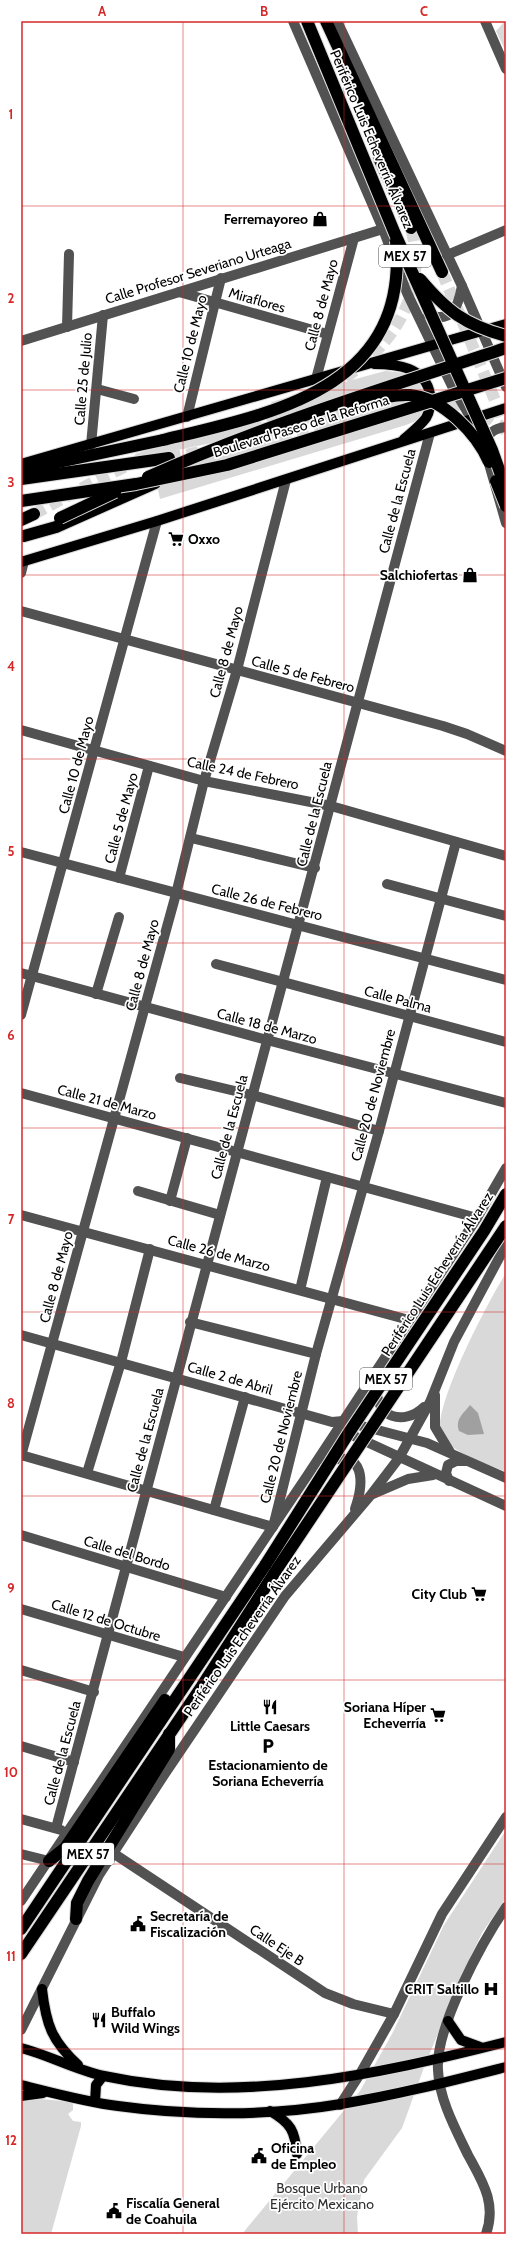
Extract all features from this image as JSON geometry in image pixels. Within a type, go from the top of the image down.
[{"type":"highway","name":"Periférico Luis Echeverría Álvarez","points":[[307,21],[395,234],[492,450],[506,489]]},
{"type":"highway","name":"Periférico Luis Echeverría Álvarez","points":[[326,21],[442,272]]},
{"type":"highway","points":[[372,122],[380,160],[411,228]]},
{"type":"highway","points":[[21,470],[163,440],[278,409],[324,387],[353,367],[374,344],[392,307],[396,286],[395,234]]},
{"type":"highway","points":[[410,267],[445,307],[474,326],[506,336]]},
{"type":"highway","name":"Boulevard Paseo de la Reforma","points":[[23,536],[109,494],[227,443],[348,400],[506,348]]},
{"type":"highway","name":"Boulevard Paseo de la Reforma","points":[[21,501],[136,484],[228,465],[506,378]]},
{"type":"highway","points":[[23,536],[47,531],[248,441],[362,403],[411,395],[444,409],[470,432],[489,460],[506,506]]},
{"type":"highway","points":[[21,479],[169,458]]},
{"type":"highway","points":[[21,520],[34,514]]},
{"type":"highway","name":"Periférico Luis Echeverría Álvarez","points":[[21,1954],[169,1734],[272,1567],[348,1434],[484,1231],[506,1194]]},
{"type":"highway","name":"Periférico Luis Echeverría Álvarez","points":[[21,1929],[180,1692],[272,1567],[506,1226]]},
{"type":"highway","points":[[49,1861],[62,1852],[163,1703],[169,1696],[180,1692]]},
{"type":"highway","points":[[76,1919],[77,1903],[88,1881],[169,1749],[169,1734]]},
{"type":"main road","points":[[21,464],[187,417],[362,364],[506,324]]},
{"type":"main road","points":[[362,364],[386,364],[403,367],[417,372],[425,380],[430,393],[430,408],[422,422],[401,442]]},
{"type":"main road","points":[[23,561],[157,521],[506,408]]},
{"type":"main road","points":[[42,1989],[47,2023],[55,2040],[84,2071]]},
{"type":"main road","points":[[448,2021],[461,2040],[467,2044],[484,2048]]},
{"type":"main road","points":[[21,2048],[84,2071],[103,2076],[170,2085],[226,2088],[298,2084],[360,2074],[506,2042]]},
{"type":"main road","points":[[21,2085],[95,2102],[140,2109],[199,2113],[270,2111],[340,2105],[440,2085],[506,2067]]},
{"type":"main road","points":[[95,2102],[96,2085],[103,2076]]},
{"type":"main road","points":[[21,2096],[53,2093]]},
{"type":"main road","points":[[270,2111],[289,2124],[293,2132],[297,2154]]},
{"type":"street","points":[[293,21],[383,229],[414,307],[452,386],[472,420],[485,450],[506,523]]},
{"type":"street","points":[[337,21],[462,286],[506,386]]},
{"type":"street","points":[[485,21],[506,69]]},
{"type":"street","name":"Calle Profesor Severiano Urteaga","points":[[21,341],[383,229]]},
{"type":"street","points":[[447,255],[506,230]]},
{"type":"street","name":"Calle 8 de Mayo","points":[[316,379],[354,238]]},
{"type":"street","points":[[67,327],[69,254]]},
{"type":"street","name":"Calle 10 de Mayo","points":[[187,417],[221,278]]},
{"type":"street","points":[[414,307],[430,316],[445,317],[458,306],[462,286]]},
{"type":"street","name":"Miraflores","points":[[179,292],[327,334]]},
{"type":"street","name":"Calle 25 de Julio","points":[[91,445],[103,315]]},
{"type":"street","points":[[97,389],[134,399]]},
{"type":"street","points":[[485,450],[487,436],[498,428],[506,427]]},
{"type":"street","name":"Calle de la Escuela","points":[[56,1828],[109,1636],[190,1322],[315,868],[356,703],[430,433]]},
{"type":"street","name":"Calle 8 de Mayo","points":[[21,1455],[53,1344],[176,894],[204,781],[237,670],[286,480]]},
{"type":"street","name":"Calle 10 de Mayo","points":[[21,1015],[157,521]]},
{"type":"street","points":[[21,573],[23,561]]},
{"type":"street","name":"Calle 5 de Febrero","points":[[21,611],[467,734],[506,751]]},
{"type":"street","name":"Calle 24 de Febrero","points":[[21,730],[204,781],[331,806],[506,856]]},
{"type":"street","name":"Calle 5 de Mayo","points":[[120,878],[149,766]]},
{"type":"street","points":[[191,838],[315,868]]},
{"type":"street","name":"Calle 20 de Noviembre","points":[[273,1527],[316,1354],[364,1186],[456,842]]},
{"type":"street","name":"Calle 26 de Febrero","points":[[21,852],[506,980]]},
{"type":"street","points":[[387,884],[506,916]]},
{"type":"street","points":[[96,994],[119,917]]},
{"type":"street","name":"Calle Palma","points":[[216,964],[506,1042]]},
{"type":"street","name":"Calle 18 de Marzo","points":[[21,972],[145,1008],[506,1103]]},
{"type":"street","points":[[180,1078],[252,1095],[379,1131]]},
{"type":"street","name":"Calle 21 de Marzo","points":[[21,1093],[477,1218]]},
{"type":"street","points":[[170,1201],[187,1138]]},
{"type":"street","points":[[21,1901],[307,1476],[338,1424],[387,1355],[477,1218],[506,1168]]},
{"type":"street","points":[[300,1290],[327,1177]]},
{"type":"street","points":[[138,1191],[220,1215]]},
{"type":"street","name":"Calle 26 de Marzo","points":[[21,1214],[206,1263],[409,1320]]},
{"type":"street","name":"Periférico Luis Echeverría Álvarez","points":[[21,2030],[76,1919],[113,1854],[285,1596],[370,1496],[399,1458],[430,1402],[454,1342],[506,1245]]},
{"type":"street","points":[[87,1473],[121,1362],[150,1249]]},
{"type":"street","name":"Calle 20 de Noviembre","points":[[190,1322],[316,1354]]},
{"type":"street","name":"Calle 2 de Abril","points":[[21,1335],[302,1412],[338,1424],[410,1438],[427,1443],[506,1478]]},
{"type":"street","points":[[387,1355],[376,1395],[386,1412],[395,1418],[406,1418],[417,1414],[430,1402]]},
{"type":"street","points":[[435,1390],[435,1427],[444,1444],[452,1454]]},
{"type":"street","points":[[214,1510],[245,1397]]},
{"type":"street","name":"Calle 2 de Abril","points":[[338,1424],[399,1458],[506,1506]]},
{"type":"street","points":[[21,1455],[87,1473],[146,1492],[273,1527]]},
{"type":"street","points":[[307,1476],[323,1464],[332,1460],[343,1459],[352,1462],[360,1473],[362,1486],[353,1515]]},
{"type":"street","points":[[449,1481],[446,1473],[448,1465],[456,1460],[466,1461]]},
{"type":"street","points":[[370,1496],[408,1478],[435,1475]]},
{"type":"street","name":"Calle del Bordo","points":[[21,1535],[226,1597]]},
{"type":"street","name":"Calle 12 de Octubre","points":[[21,1609],[184,1657]]},
{"type":"street","points":[[21,1670],[94,1692]]},
{"type":"street","points":[[21,1746],[74,1762]]},
{"type":"street","points":[[340,2105],[360,2074],[394,2014],[442,1914],[506,1817]]},
{"type":"street","points":[[21,1819],[68,1832]]},
{"type":"street","points":[[21,1854],[49,1861]]},
{"type":"street","name":"Calle Eje B","points":[[113,1854],[325,1993],[353,2004],[394,2014]]},
{"type":"street","points":[[486,2234],[491,2217],[487,2192],[456,2130],[440,2085],[437,2057],[448,2021],[483,1944],[506,1907]]},
{"type":"street","points":[[21,2011],[37,2000]]},
{"type":"green space","points":[[506,21],[506,52],[496,31]]},
{"type":"green space","points":[[385,371],[399,372],[410,375],[417,380],[420,385],[424,397],[424,404],[421,415],[415,421],[160,499],[153,467],[323,431],[322,421],[137,458],[135,454],[186,438],[280,419],[271,402]]},
{"type":"green space","points":[[506,1273],[506,1472],[470,1457],[452,1447],[441,1435],[440,1422],[453,1379],[464,1354],[476,1328]]},
{"type":"green space","name":"Bosque Urbano Ejército Mexicano","points":[[506,1830],[506,1898],[482,1933],[472,1954],[426,2062],[402,2128],[364,2180],[357,2216],[358,2234],[242,2234],[360,2091],[392,2034],[444,1925]]},
{"type":"green space","points":[[41,2099],[73,2102],[73,2110],[68,2114],[73,2121],[81,2122],[81,2126],[51,2234],[21,2234],[21,2100]]},
{"type":"shaded area","points":[[470,1405],[478,1413],[484,1434],[468,1435],[459,1431],[459,1420]]},
{"type":"tunnel","points":[[330,388],[351,374],[369,358],[386,340],[399,321],[409,300],[414,278],[415,254],[411,228]]},
{"type":"tunnel","points":[[442,272],[506,427]]},
{"type":"tunnel","points":[[34,514],[70,494],[163,450],[197,438],[244,426],[275,416],[304,403]]},
{"type":"tunnel","points":[[431,403],[452,403],[472,409],[490,418],[506,431]]},
{"type":"tunnel","points":[[226,447],[320,428],[370,414]]},
{"type":"tunnel","points":[[169,458],[200,452]]},
{"type":"place","name":"Ferremayoreo","points":[[320,219]]},
{"type":"place","name":"Oxxo","points":[[176,539]]},
{"type":"place","name":"Salchiofertas","points":[[470,575]]},
{"type":"place","name":"City Club","points":[[479,1594]]},
{"type":"place","name":"Little Caesars","points":[[270,1707]]},
{"type":"place","name":"Soriana Híper Echeverría","points":[[438,1715]]},
{"type":"place","name":"Estacionamiento de Soriana Echeverría","points":[[268,1746]]},
{"type":"place","name":"Secretaría de Fiscalización","points":[[138,1924]]},
{"type":"place","name":"CRIT Saltillo","points":[[491,1989]]},
{"type":"place","name":"Buffalo Wild Wings","points":[[99,2020]]},
{"type":"place","name":"Oficina de Empleo","points":[[259,2156]]},
{"type":"place","name":"Fiscalía General de Coahuila","points":[[114,2211]]}]
